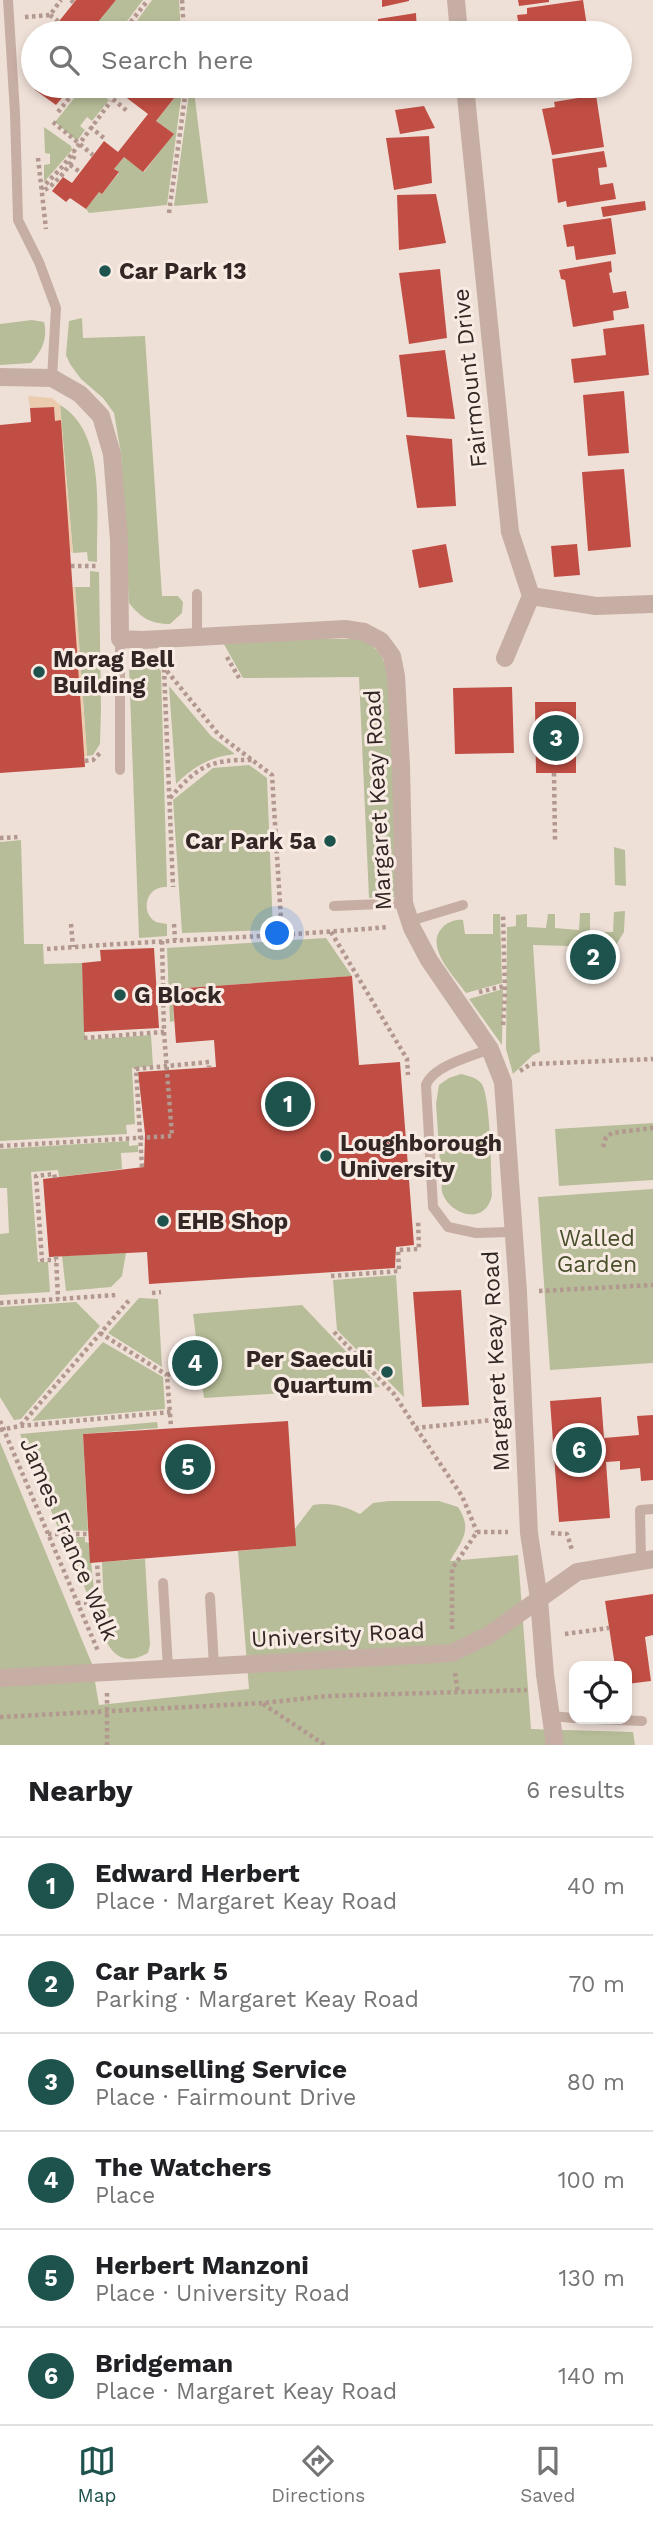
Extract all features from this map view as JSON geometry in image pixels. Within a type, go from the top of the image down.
[{"type":"street","points":[[456,0],[458,21]]},
{"type":"street","name":"Fairmount Drive","points":[[466,98],[510,532],[531,596]]},
{"type":"street","points":[[0,377],[52,378],[80,394],[101,416],[112,454],[119,540],[120,639]]},
{"type":"street","points":[[505,658],[531,596],[596,606],[653,604]]},
{"type":"street","name":"Margaret Keay Road","points":[[120,639],[345,629],[364,632],[381,641],[392,656],[396,676],[404,903],[429,960],[490,1049],[503,1082],[514,1231],[529,1533],[555,1745]]},
{"type":"street","name":"University Road","points":[[0,1678],[452,1653],[489,1635],[577,1572],[647,1559]]},
{"type":"lane","points":[[8,0],[19,225],[39,262],[57,308],[52,378]]},
{"type":"lane","points":[[197,594],[197,636]]},
{"type":"lane","points":[[120,639],[120,770]]},
{"type":"lane","points":[[334,906],[404,903]]},
{"type":"lane","points":[[411,924],[463,905]]},
{"type":"lane","points":[[490,1049],[452,1063],[429,1078],[426,1085],[433,1207],[448,1227],[476,1233],[514,1231]]},
{"type":"lane","points":[[647,1559],[639,1510],[653,1509]]},
{"type":"lane","points":[[163,1583],[168,1668]]},
{"type":"lane","points":[[210,1597],[214,1666]]},
{"type":"lane","points":[[551,1716],[569,1718]]},
{"type":"lane","points":[[632,1721],[642,1721]]},
{"type":"path","points":[[50,15],[61,0]]},
{"type":"path","points":[[131,21],[148,0]]},
{"type":"path","points":[[182,0],[183,21]]},
{"type":"path","points":[[10,18],[50,15],[58,21]]},
{"type":"path","points":[[58,112],[66,98]]},
{"type":"path","points":[[169,213],[184,98]]},
{"type":"path","points":[[16,194],[45,187],[111,100],[127,111]]},
{"type":"path","points":[[53,122],[93,155]]},
{"type":"path","points":[[90,127],[104,138]]},
{"type":"path","points":[[42,192],[58,181],[70,165],[74,151]]},
{"type":"path","points":[[70,165],[80,172]]},
{"type":"path","points":[[102,554],[102,566]]},
{"type":"path","points":[[71,566],[87,566]]},
{"type":"path","points":[[143,640],[219,734],[272,775],[282,936]]},
{"type":"path","points":[[164,668],[173,887]]},
{"type":"path","points":[[85,761],[98,756],[103,746]]},
{"type":"path","points":[[169,799],[208,764],[253,760]]},
{"type":"path","points":[[554,773],[555,840]]},
{"type":"path","points":[[0,838],[20,837]]},
{"type":"path","points":[[71,924],[73,947]]},
{"type":"path","points":[[174,924],[175,940]]},
{"type":"path","points":[[47,949],[282,936],[411,924]]},
{"type":"path","points":[[331,932],[407,1059],[409,1086]]},
{"type":"path","points":[[0,1146],[172,1136],[164,1032],[162,941]]},
{"type":"path","points":[[84,1038],[120,1033],[164,1032]]},
{"type":"path","points":[[512,1078],[531,1064],[653,1059]]},
{"type":"path","points":[[142,1167],[136,1069],[209,1062],[209,1067]]},
{"type":"path","points":[[603,1147],[606,1137],[612,1133],[653,1128]]},
{"type":"path","points":[[55,1178],[54,1174],[36,1176],[42,1260],[56,1258],[58,1299]]},
{"type":"path","points":[[331,1276],[399,1271],[398,1250],[419,1249],[417,1208]]},
{"type":"path","points":[[528,1291],[653,1285]]},
{"type":"path","points":[[152,1293],[161,1292]]},
{"type":"path","points":[[0,1303],[117,1295]]},
{"type":"path","points":[[20,1426],[131,1298]]},
{"type":"path","points":[[334,1332],[394,1394],[462,1496],[477,1532],[452,1569],[452,1653],[458,1693]]},
{"type":"path","points":[[100,1333],[169,1374],[171,1427]]},
{"type":"path","points":[[2,1430],[171,1412]]},
{"type":"path","points":[[416,1428],[524,1418]]},
{"type":"path","name":"James France Walk","points":[[0,1421],[106,1672]]},
{"type":"path","points":[[47,1534],[88,1534]]},
{"type":"path","points":[[77,1603],[100,1602],[97,1563]]},
{"type":"path","points":[[553,1636],[609,1628]]},
{"type":"path","points":[[0,1717],[262,1703],[328,1696],[534,1690]]},
{"type":"path","points":[[262,1703],[326,1745]]},
{"type":"path","points":[[107,1711],[107,1745]]},
{"type":"green space","points":[[116,0],[143,0],[127,21],[99,21]]},
{"type":"green space","points":[[152,0],[179,0],[180,21],[137,21]]},
{"type":"green space","points":[[74,98],[109,100],[92,121],[87,117],[80,126],[85,130],[77,141],[55,122]]},
{"type":"green space","points":[[175,98],[181,98],[167,205],[89,213],[86,209],[119,173],[114,169],[124,157],[144,172],[173,134],[156,121]]},
{"type":"green space","points":[[188,98],[195,98],[208,203],[174,206]]},
{"type":"green space","points":[[44,127],[71,146],[72,150],[44,182],[44,165],[50,164],[50,154],[45,153]]},
{"type":"green space","points":[[82,318],[83,338],[145,336],[162,596],[178,596],[183,602],[182,613],[170,624],[147,619],[129,603],[121,454],[114,413],[103,398],[81,379],[66,355],[69,321]]},
{"type":"green space","points":[[32,320],[44,322],[45,339],[38,354],[31,363],[0,365],[0,324]]},
{"type":"green space","points":[[60,405],[75,418],[85,434],[92,454],[96,476],[97,562],[88,561],[87,552],[73,553]]},
{"type":"green space","points":[[90,571],[99,572],[101,709],[100,744],[93,755],[87,756],[75,587],[90,587]]},
{"type":"green space","points":[[221,639],[362,639],[381,656],[390,681],[398,897],[369,898],[359,677],[243,678]]},
{"type":"green space","points":[[142,649],[161,671],[167,887],[154,890],[147,901],[147,907],[151,918],[167,924],[167,936],[139,938],[129,666]]},
{"type":"green space","points":[[169,686],[211,736],[235,754],[203,763],[176,784]]},
{"type":"green space","points":[[249,765],[267,778],[273,930],[182,933],[173,800],[213,768]]},
{"type":"green space","points":[[21,840],[24,944],[43,944],[44,964],[82,963],[85,1040],[151,1035],[153,1066],[132,1068],[135,1124],[126,1125],[127,1134],[0,1141],[0,842]]},
{"type":"green space","points":[[614,847],[625,850],[626,886],[615,885]]},
{"type":"green space","points":[[625,911],[624,932],[616,945],[533,945],[540,1052],[513,1074],[506,1049],[507,927],[516,926],[516,915],[527,914],[527,927],[546,928],[548,914],[555,914],[555,928],[579,930],[580,913],[590,913],[590,932],[613,932],[614,912]]},
{"type":"green space","points":[[493,914],[500,914],[502,983],[466,993],[443,962],[437,936],[446,924],[460,920],[463,920],[465,934],[493,934]]},
{"type":"green space","points":[[326,938],[352,976],[172,989],[174,1021],[170,1022],[167,948]]},
{"type":"green space","points":[[503,989],[502,1045],[469,999]]},
{"type":"green space","points":[[461,1074],[481,1083],[489,1118],[492,1195],[483,1211],[476,1214],[460,1212],[452,1207],[442,1192],[436,1104],[439,1085]]},
{"type":"green space","points":[[653,1123],[653,1180],[559,1186],[555,1129]]},
{"type":"green space","points":[[129,1141],[129,1146],[138,1145],[138,1152],[121,1153],[122,1169],[59,1177],[58,1170],[31,1172],[38,1262],[48,1262],[50,1292],[0,1295],[0,1234],[9,1233],[7,1188],[0,1188],[0,1149]]},
{"type":"green space","name":"Walled Garden","points":[[653,1189],[653,1363],[550,1370],[538,1197]]},
{"type":"green space","points":[[126,1253],[122,1276],[111,1287],[66,1291],[62,1256]]},
{"type":"green space","points":[[396,1275],[404,1397],[337,1330],[333,1280]]},
{"type":"green space","points":[[139,1298],[158,1299],[162,1367],[108,1333]]},
{"type":"green space","points":[[76,1302],[100,1326],[21,1419],[14,1420],[0,1397],[0,1307]]},
{"type":"green space","points":[[302,1305],[380,1387],[204,1398],[193,1314]]},
{"type":"green space","points":[[103,1342],[163,1377],[165,1409],[32,1421]]},
{"type":"green space","points":[[157,1422],[158,1428],[83,1434],[88,1531],[59,1530],[20,1434]]},
{"type":"green space","points":[[0,1442],[92,1664],[99,1705],[249,1689],[238,1551],[295,1546],[294,1530],[313,1505],[337,1505],[360,1514],[373,1503],[439,1501],[458,1507],[465,1522],[462,1541],[450,1561],[518,1555],[531,1729],[633,1732],[635,1745],[0,1745]]},
{"type":"green space","points":[[63,1537],[85,1537],[85,1542],[89,1543],[95,1599],[89,1598]]},
{"type":"green space","points":[[145,1559],[150,1645],[148,1653],[135,1658],[125,1658],[110,1648],[93,1606],[104,1606],[102,1562]]},
{"type":"sand","points":[[28,396],[52,398],[60,405],[73,553],[70,552],[60,421],[55,421],[54,407],[30,408]]},
{"type":"sand","points":[[72,587],[75,587],[87,756],[84,756]]},
{"type":"building","points":[[76,0],[116,0],[99,21],[59,21]]},
{"type":"building","points":[[382,0],[409,0],[409,1],[382,7]]},
{"type":"building","points":[[518,0],[549,0],[549,2],[519,6]]},
{"type":"building","points":[[583,0],[586,21],[518,21],[517,15],[527,14],[527,8]]},
{"type":"building","points":[[416,13],[416,21],[378,19]]},
{"type":"building","points":[[46,98],[62,98],[56,105]]},
{"type":"building","points":[[127,98],[174,98],[156,121],[174,134],[143,172],[124,157],[114,169],[119,172],[86,209],[70,198],[66,202],[52,191],[63,177],[72,183],[104,141],[118,152],[148,114]]},
{"type":"building","points":[[596,98],[604,147],[552,155],[542,109],[555,107],[554,102]]},
{"type":"building","points":[[424,106],[435,128],[400,134],[395,110]]},
{"type":"building","points":[[429,136],[432,183],[394,190],[386,138]]},
{"type":"building","points":[[604,151],[607,167],[598,168],[600,185],[613,183],[616,199],[567,207],[566,201],[558,203],[552,159]]},
{"type":"building","points":[[436,194],[446,243],[399,250],[397,195]]},
{"type":"building","points":[[645,201],[646,210],[603,217],[601,207]]},
{"type":"building","points":[[611,218],[616,254],[576,260],[574,246],[567,247],[563,225]]},
{"type":"building","points":[[611,261],[612,272],[609,273],[613,293],[626,291],[629,308],[613,311],[614,320],[573,327],[565,280],[561,279],[559,270]]},
{"type":"building","points":[[440,269],[447,338],[409,344],[399,273]]},
{"type":"building","points":[[644,324],[649,375],[574,383],[571,359],[606,355],[603,329]]},
{"type":"building","points":[[445,350],[455,419],[407,417],[399,355]]},
{"type":"building","points":[[624,391],[629,453],[588,456],[583,395]]},
{"type":"building","name":"Morag Bell Building","points":[[54,407],[55,421],[61,420],[85,767],[0,773],[0,425],[31,422],[30,408]]},
{"type":"building","points":[[406,435],[452,439],[456,506],[417,508]]},
{"type":"building","points":[[624,469],[631,547],[588,551],[582,472]]},
{"type":"building","points":[[446,544],[453,582],[419,588],[412,550]]},
{"type":"building","points":[[577,544],[580,575],[554,577],[551,546]]},
{"type":"building","points":[[512,687],[514,753],[455,754],[453,688]]},
{"type":"building","points":[[535,702],[576,702],[576,773],[536,773]]},
{"type":"building","name":"G Block","points":[[154,948],[159,1028],[84,1032],[82,963],[101,961],[100,950]]},
{"type":"building","points":[[352,976],[359,1065],[400,1062],[414,1245],[396,1247],[395,1268],[149,1284],[147,1252],[49,1257],[43,1179],[144,1167],[145,1134],[138,1072],[216,1067],[214,1040],[176,1043],[172,989]]},
{"type":"building","points":[[461,1290],[469,1405],[422,1407],[413,1292]]},
{"type":"building","points":[[601,1397],[604,1438],[639,1435],[637,1416],[653,1415],[653,1480],[641,1481],[640,1468],[620,1470],[620,1461],[606,1462],[610,1518],[559,1522],[550,1401]]},
{"type":"building","points":[[288,1421],[296,1546],[90,1563],[83,1434]]},
{"type":"building","points":[[653,1594],[653,1635],[645,1637],[651,1681],[632,1683],[632,1661],[614,1661],[605,1601]]},
{"type":"place","name":"Car Park 13","points":[[105,271]]},
{"type":"place","name":"Morag Bell Building","points":[[39,672]]},
{"type":"place","name":"Counselling Service","points":[[556,738]]},
{"type":"place","name":"Car Park 5a","points":[[330,841]]},
{"type":"place","name":"Car Park 5","points":[[593,957]]},
{"type":"place","name":"G Block","points":[[120,995]]},
{"type":"place","name":"Edward Herbert","points":[[288,1104]]},
{"type":"place","name":"Loughborough University","points":[[326,1156]]},
{"type":"place","name":"EHB Shop","points":[[163,1221]]},
{"type":"place","name":"The Watchers","points":[[195,1363]]},
{"type":"place","name":"Per Saeculi Quartum","points":[[387,1372]]},
{"type":"place","name":"Bridgeman","points":[[579,1450]]},
{"type":"place","name":"Herbert Manzoni","points":[[188,1467]]}]
